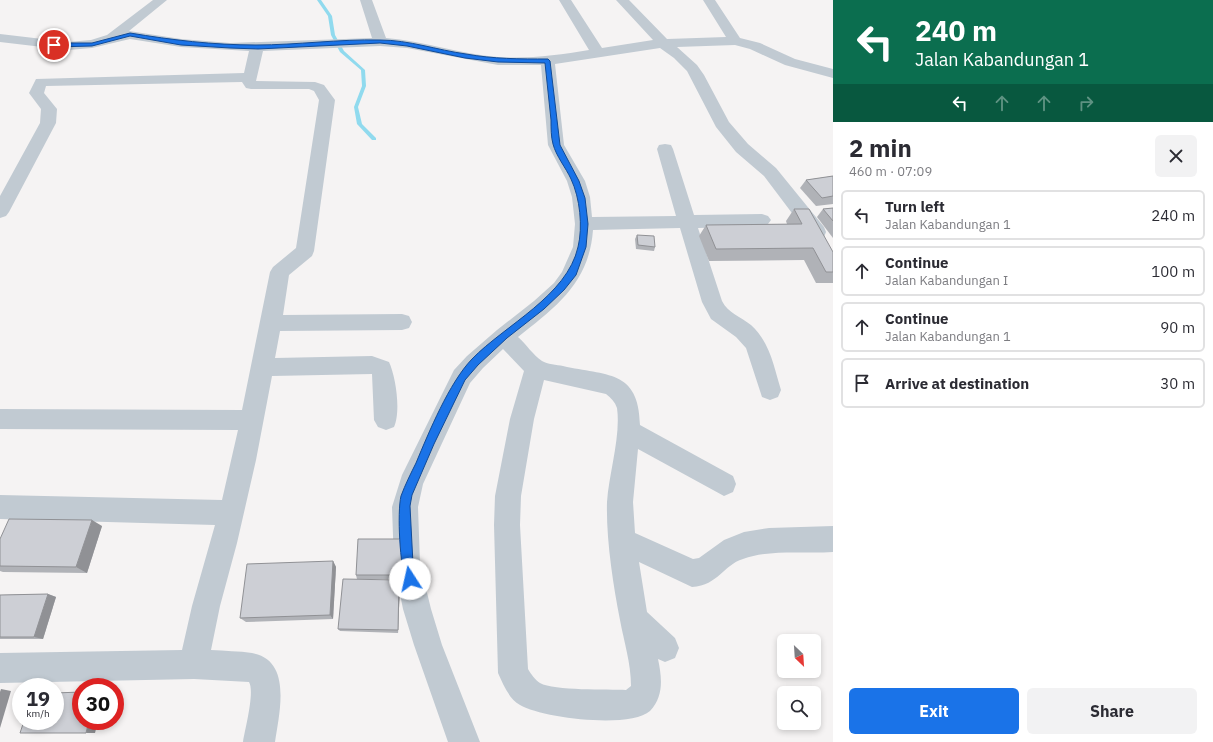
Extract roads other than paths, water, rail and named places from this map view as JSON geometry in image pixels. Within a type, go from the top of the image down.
[{"type":"street","points":[[112,38],[161,0]]},
{"type":"street","points":[[366,0],[380,42]]},
{"type":"street","points":[[565,0],[598,53]]},
{"type":"street","points":[[622,0],[663,44],[679,55],[692,68],[699,78],[722,124],[742,148],[770,172],[819,234]]},
{"type":"street","points":[[709,0],[735,41]]},
{"type":"street","points":[[0,38],[74,46],[92,44],[112,38],[130,35],[202,45],[258,47],[380,42],[407,44],[492,60],[548,61],[663,44],[735,41],[755,46],[790,62],[833,74]]},
{"type":"street","points":[[194,664],[206,606],[224,543],[244,460],[263,368],[280,272],[305,251],[327,100],[319,88],[310,85],[251,85],[249,82],[258,47]]},
{"type":"street","points":[[464,742],[428,645],[417,609],[407,564],[405,506],[411,484],[462,377],[475,362],[504,336],[541,307],[561,288],[572,275],[582,247],[584,224],[581,198],[576,181],[556,145],[548,61]]},
{"type":"street","points":[[0,212],[48,123],[49,109],[36,93],[41,82],[250,77]]},
{"type":"street","points":[[665,149],[712,302],[718,313],[743,331],[754,342],[759,352],[770,390]]},
{"type":"street","points":[[584,224],[762,220]]},
{"type":"street","points":[[271,323],[402,322]]},
{"type":"street","points":[[504,336],[536,369],[612,386],[620,392],[627,404],[628,431],[620,502],[622,542],[634,619],[646,672],[646,691],[638,701],[626,705],[546,701],[530,694],[519,684],[513,673],[508,496],[522,419],[536,369]]},
{"type":"street","points":[[263,368],[372,366],[381,368],[384,378],[386,420]]},
{"type":"street","points":[[0,419],[252,420]]},
{"type":"street","points":[[628,431],[724,484]]},
{"type":"street","points":[[0,507],[231,513]]},
{"type":"street","points":[[622,542],[692,573],[699,573],[707,570],[726,552],[739,546],[758,543],[833,540]]},
{"type":"street","points":[[634,619],[665,648]]},
{"type":"street","points":[[0,668],[194,664],[253,668],[261,672],[266,689],[259,742]]},
{"type":"waterway","points":[[319,0],[330,16],[333,35],[342,52],[363,70],[364,86],[356,107],[360,124],[374,139]]}]
